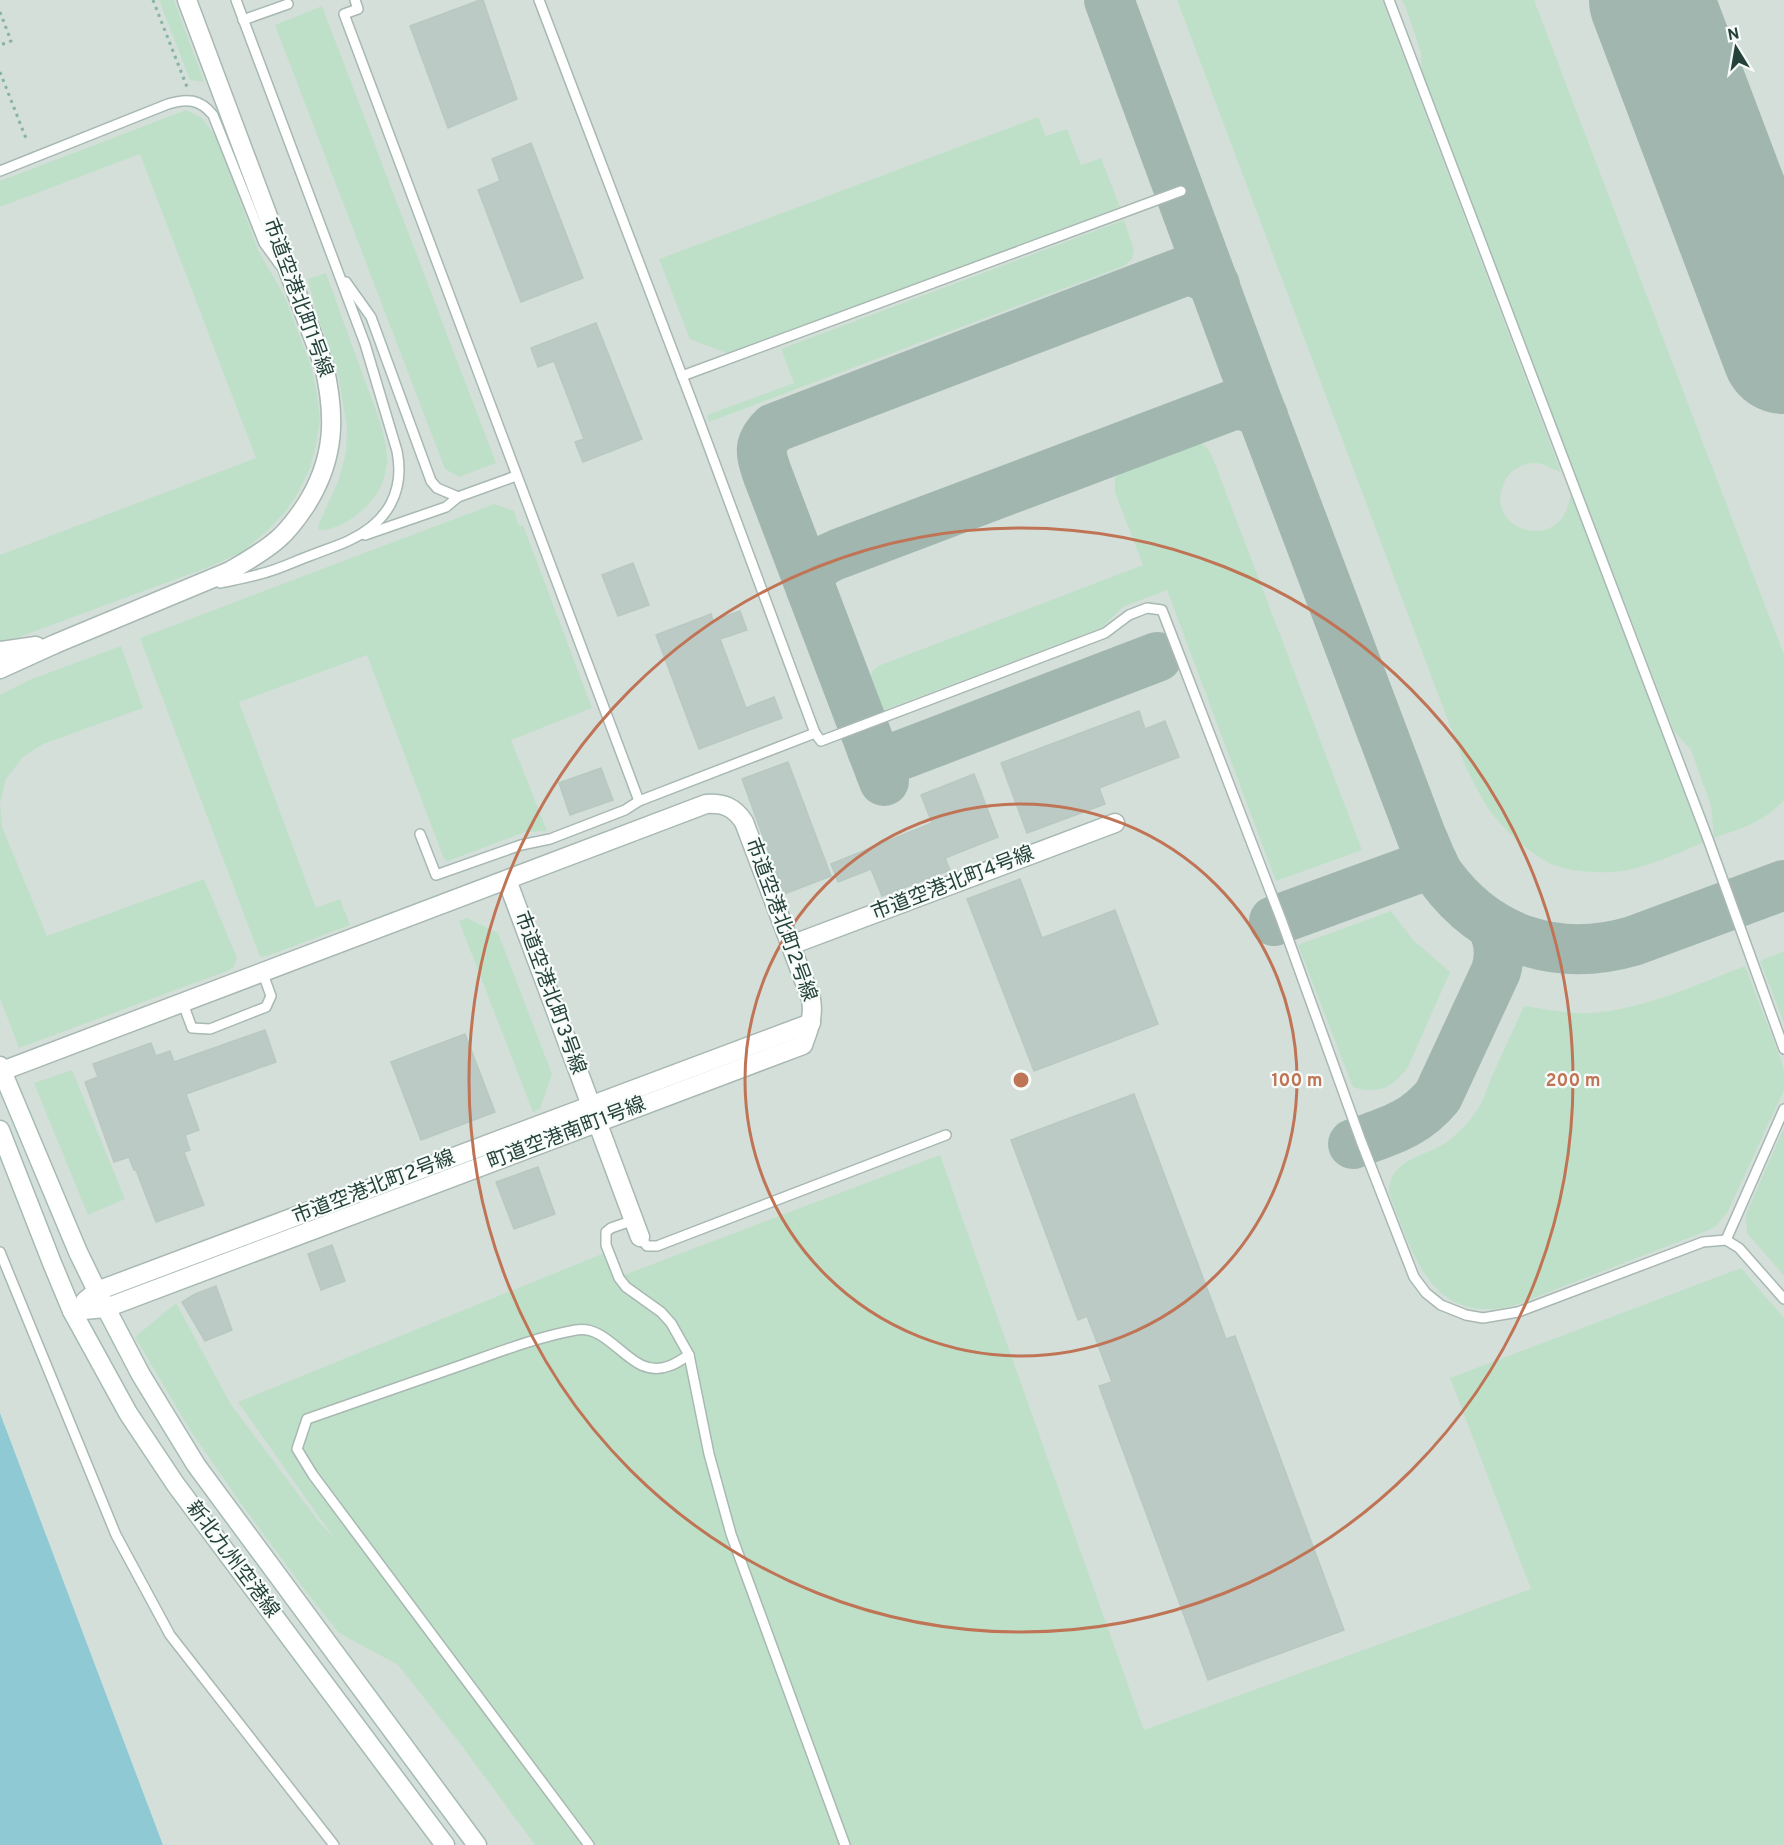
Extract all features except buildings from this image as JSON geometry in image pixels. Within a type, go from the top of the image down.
[{"type":"street","name":"市道空港北町1号線","points":[[0,669],[230,571],[256,556],[279,539],[298,519],[323,472],[330,447],[332,420],[330,393],[324,366],[187,0]]},
{"type":"street","points":[[0,651],[55,644]]},
{"type":"street","name":"市道空港北町2号線","points":[[1,1068],[706,804],[727,805],[737,812],[744,822],[811,999],[813,1012],[811,1023],[595,1114],[97,1291],[72,1311]]},
{"type":"street","name":"市道空港北町4号線","points":[[791,945],[1115,822]]},
{"type":"street","name":"市道空港北町3号線","points":[[507,880],[640,1237]]},
{"type":"street","name":"新北九州空港線","points":[[1,1068],[78,1252],[97,1291],[141,1375],[196,1465],[477,1845]]},
{"type":"street","name":"町道空港南町1号線","points":[[72,1311],[106,1308],[595,1114]]},
{"type":"street","name":"新北九州空港線","points":[[0,1130],[72,1311],[128,1413],[176,1485],[445,1845]]},
{"type":"lane","points":[[236,0],[365,344],[397,450],[400,466],[396,495],[380,519],[351,540]]},
{"type":"lane","points":[[355,0],[358,9],[344,14],[639,801]]},
{"type":"lane","points":[[539,0],[815,733],[821,741],[1105,633],[1129,615],[1147,608],[1162,610],[1281,919],[1365,1152],[1414,1277],[1426,1293],[1441,1305],[1466,1315],[1483,1318],[1518,1312],[1703,1242],[1726,1240],[1739,1248],[1784,1299]]},
{"type":"lane","points":[[1389,0],[1704,827],[1784,1049]]},
{"type":"lane","points":[[243,20],[288,1]]},
{"type":"lane","points":[[0,171],[179,101],[198,102],[207,107],[213,115],[264,243],[294,285]]},
{"type":"lane","points":[[682,376],[1180,191]]},
{"type":"lane","points":[[338,271],[371,317],[431,481],[437,488],[458,497]]},
{"type":"lane","points":[[182,591],[262,574],[446,507],[458,497],[516,476]]},
{"type":"lane","points":[[420,834],[436,875],[521,845],[550,839],[625,810],[639,801],[815,733]]},
{"type":"lane","points":[[182,1001],[192,1028],[210,1029],[266,1008],[272,996],[262,971]]},
{"type":"lane","points":[[1726,1240],[1784,1109]]},
{"type":"lane","points":[[640,1237],[647,1245],[657,1246],[946,1135]]},
{"type":"lane","points":[[634,1220],[606,1232],[606,1245],[619,1278],[626,1287],[661,1312],[671,1323],[689,1355],[709,1454],[730,1534],[845,1845]]},
{"type":"lane","points":[[0,1252],[116,1536],[170,1635],[334,1845]]},
{"type":"lane","points":[[589,1845],[313,1475],[297,1449],[307,1419],[524,1343],[578,1330],[607,1339],[630,1359],[644,1367],[657,1369],[669,1366],[689,1355]]},
{"type":"path","points":[[153,0],[187,87]]},
{"type":"path","points":[[0,12],[11,41],[0,45]]},
{"type":"path","points":[[0,72],[27,141]]},
{"type":"shaded area","points":[[0,0],[1784,0],[1784,1845],[163,1845],[0,1413]]},
{"type":"green space","points":[[159,0],[174,0],[204,82],[190,80]]},
{"type":"green space","points":[[1177,0],[1382,0],[1561,472],[1535,463],[1514,470],[1505,481],[1500,498],[1503,512],[1512,523],[1525,530],[1539,531],[1553,526],[1564,515],[1570,497],[1572,497],[1703,843],[1659,861],[1624,871],[1571,870],[1549,863],[1521,844],[1483,800],[1464,763]]},
{"type":"green space","points":[[1401,0],[1534,0],[1784,655],[1784,800],[1769,814],[1743,828],[1714,838],[1711,806],[1691,750],[1674,731],[1422,74],[1421,53],[1405,5]]},
{"type":"green space","points":[[322,6],[496,463],[459,477],[445,469],[275,25]]},
{"type":"green space","points":[[186,110],[202,118],[217,138],[258,250],[284,295],[311,366],[320,420],[310,468],[298,493],[285,512],[242,552],[209,567],[0,644],[0,555],[256,458],[140,154],[0,207],[0,181]]},
{"type":"green space","points":[[1038,117],[1046,136],[1067,129],[1081,165],[1101,158],[1120,207],[729,354],[690,339],[659,259]]},
{"type":"green space","points":[[1124,220],[1134,250],[1132,259],[1124,266],[709,422],[707,415],[794,383],[781,349]]},
{"type":"green space","points":[[326,273],[379,420],[385,440],[387,461],[382,483],[366,507],[341,525],[319,530],[318,526],[339,479],[346,452],[347,426],[337,369],[317,315],[308,279]]},
{"type":"green space","points":[[1193,443],[1204,446],[1212,456],[1362,850],[1276,881],[1167,590],[1123,607],[1101,628],[879,712],[870,688],[871,676],[878,666],[1143,565],[1115,492],[1115,478],[1123,469]]},
{"type":"green space","points":[[494,504],[514,511],[519,526],[523,525],[592,708],[511,740],[547,831],[525,832],[448,861],[444,859],[367,655],[239,702],[316,908],[340,899],[350,925],[260,957],[140,638]]},
{"type":"green space","points":[[121,646],[143,708],[43,744],[23,757],[6,779],[0,803],[0,695],[29,680]]},
{"type":"green space","points":[[0,803],[2,827],[47,936],[204,879],[237,958],[234,967],[19,1048],[0,998]]},
{"type":"green space","points":[[1391,911],[1413,940],[1450,972],[1408,1067],[1396,1080],[1384,1088],[1362,1089],[1353,1087],[1298,945]]},
{"type":"green space","points":[[467,918],[498,933],[552,1074],[540,1109],[533,1112],[459,921]]},
{"type":"green space","points":[[1784,951],[1784,1023],[1760,961]]},
{"type":"green space","points":[[1745,966],[1781,1060],[1784,1090],[1728,1211],[1717,1225],[1513,1306],[1485,1309],[1462,1305],[1444,1295],[1417,1261],[1389,1193],[1391,1181],[1395,1172],[1403,1165],[1451,1139],[1473,1116],[1483,1100],[1524,1006],[1573,1013],[1609,1011],[1668,996]]},
{"type":"green space","points":[[72,1070],[125,1199],[88,1215],[34,1083]]},
{"type":"green space","points":[[1784,1128],[1784,1276],[1747,1233],[1746,1214]]},
{"type":"green space","points":[[940,1155],[1144,1730],[1531,1589],[1450,1378],[1741,1268],[1784,1318],[1784,1845],[535,1845],[459,1742],[398,1665],[339,1633],[308,1594],[190,1430],[135,1337],[176,1303],[230,1403],[319,1522],[334,1538],[238,1402],[614,1249],[624,1275]]},
{"type":"water","points":[[0,1413],[163,1845],[0,1845]]},
{"type":"taxiway","points":[[1109,0],[1422,838],[1440,876],[1479,916],[1502,930],[1526,941],[1551,947],[1577,949],[1605,947],[1633,941],[1784,885]]},
{"type":"taxiway","points":[[884,781],[767,473],[762,454],[765,439],[774,428],[1185,271],[1202,275],[1215,285]]},
{"type":"taxiway","points":[[811,589],[812,576],[817,566],[838,554],[1233,405],[1249,407],[1263,416]]},
{"type":"taxiway","points":[[872,750],[887,758],[896,757],[1157,657]]},
{"type":"taxiway","points":[[1274,921],[1433,863]]},
{"type":"taxiway","points":[[1353,1144],[1409,1121],[1438,1096],[1496,971],[1499,948],[1492,925]]},
{"type":"runway","points":[[1651,0],[1784,352]]}]
